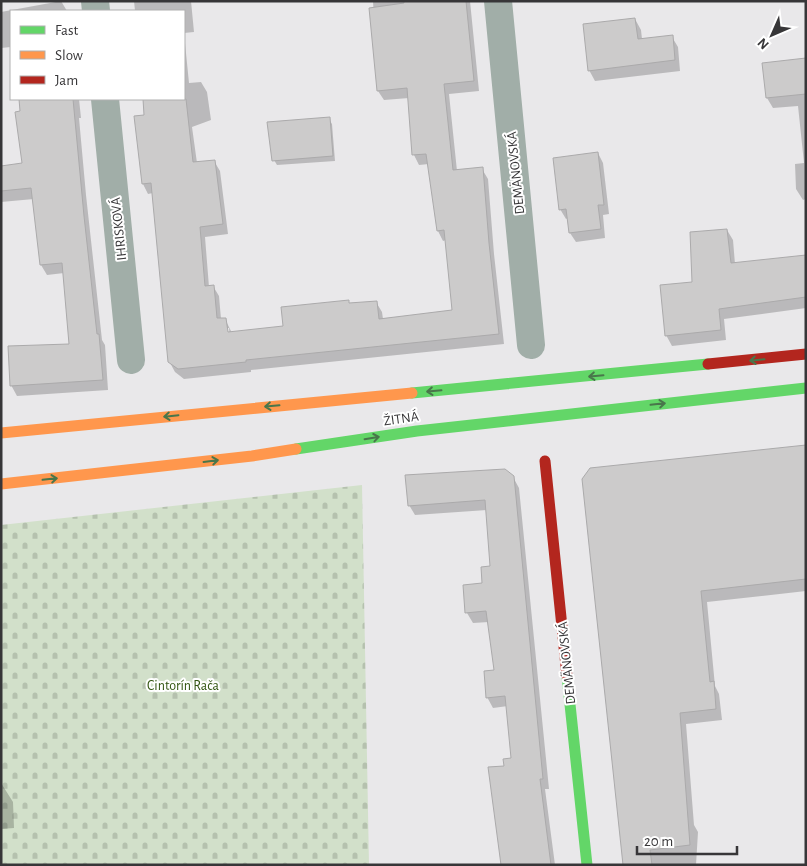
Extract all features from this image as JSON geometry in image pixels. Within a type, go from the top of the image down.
[{"type":"main road","name":"ŽITNÁ","points":[[1,433],[639,372],[806,354]]},
{"type":"main road","name":"ŽITNÁ","points":[[1,484],[242,457],[417,431],[806,388]]},
{"type":"main road","name":"DEMÄNOVSKÁ","points":[[545,460],[587,865]]},
{"type":"street","name":"DEMÄNOVSKÁ","points":[[498,1],[532,345]]},
{"type":"street","name":"IHRISKOVÁ","points":[[105,100],[131,360]]},
{"type":"green space","name":"Cintorín Rača","points":[[362,485],[369,865],[1,865],[1,525]]},
{"type":"building","points":[[404,1],[466,1],[474,81],[444,84],[453,170],[483,167],[499,334],[246,360],[246,362],[178,369],[168,362],[151,183],[142,184],[134,116],[144,115],[143,100],[186,99],[193,162],[215,160],[223,224],[200,227],[205,286],[214,285],[217,318],[226,318],[228,332],[283,326],[281,307],[349,300],[349,303],[377,301],[379,319],[452,310],[444,230],[437,231],[426,154],[412,155],[407,88],[377,91],[369,8],[404,3]]},
{"type":"building","points":[[635,18],[638,39],[673,35],[675,60],[588,71],[583,24]]},
{"type":"building","points":[[806,58],[806,94],[766,98],[762,63]]},
{"type":"building","points":[[19,100],[73,100],[103,380],[10,386],[8,346],[69,344],[62,263],[40,265],[31,188],[1,191],[1,166],[22,163],[15,112],[20,111]]},
{"type":"building","points":[[330,117],[333,156],[272,161],[267,122]]},
{"type":"building","points":[[598,152],[604,205],[598,205],[601,229],[569,233],[566,209],[559,210],[553,158]]},
{"type":"building","points":[[727,229],[731,263],[806,255],[806,297],[719,309],[721,330],[665,336],[660,285],[692,282],[690,232]]},
{"type":"building","points":[[806,445],[806,579],[701,591],[710,682],[714,681],[716,709],[680,713],[690,845],[650,850],[652,865],[623,865],[582,479],[590,468]]},
{"type":"building","points":[[505,469],[514,476],[543,779],[540,779],[551,865],[501,865],[488,767],[504,766],[503,759],[511,758],[505,696],[486,698],[484,671],[494,670],[486,611],[465,613],[463,585],[482,583],[481,567],[490,566],[485,500],[408,506],[405,475]]},
{"type":"traffic: fast","points":[[412,393],[708,364]]},
{"type":"traffic: fast","points":[[296,449],[417,431],[806,388]]},
{"type":"traffic: fast","points":[[567,676],[587,865]]},
{"type":"traffic: slow","points":[[1,433],[412,393]]},
{"type":"traffic: slow","points":[[1,484],[252,456],[296,449]]},
{"type":"traffic: jam","points":[[708,364],[806,354]]},
{"type":"traffic: jam","points":[[545,461],[567,676]]}]
